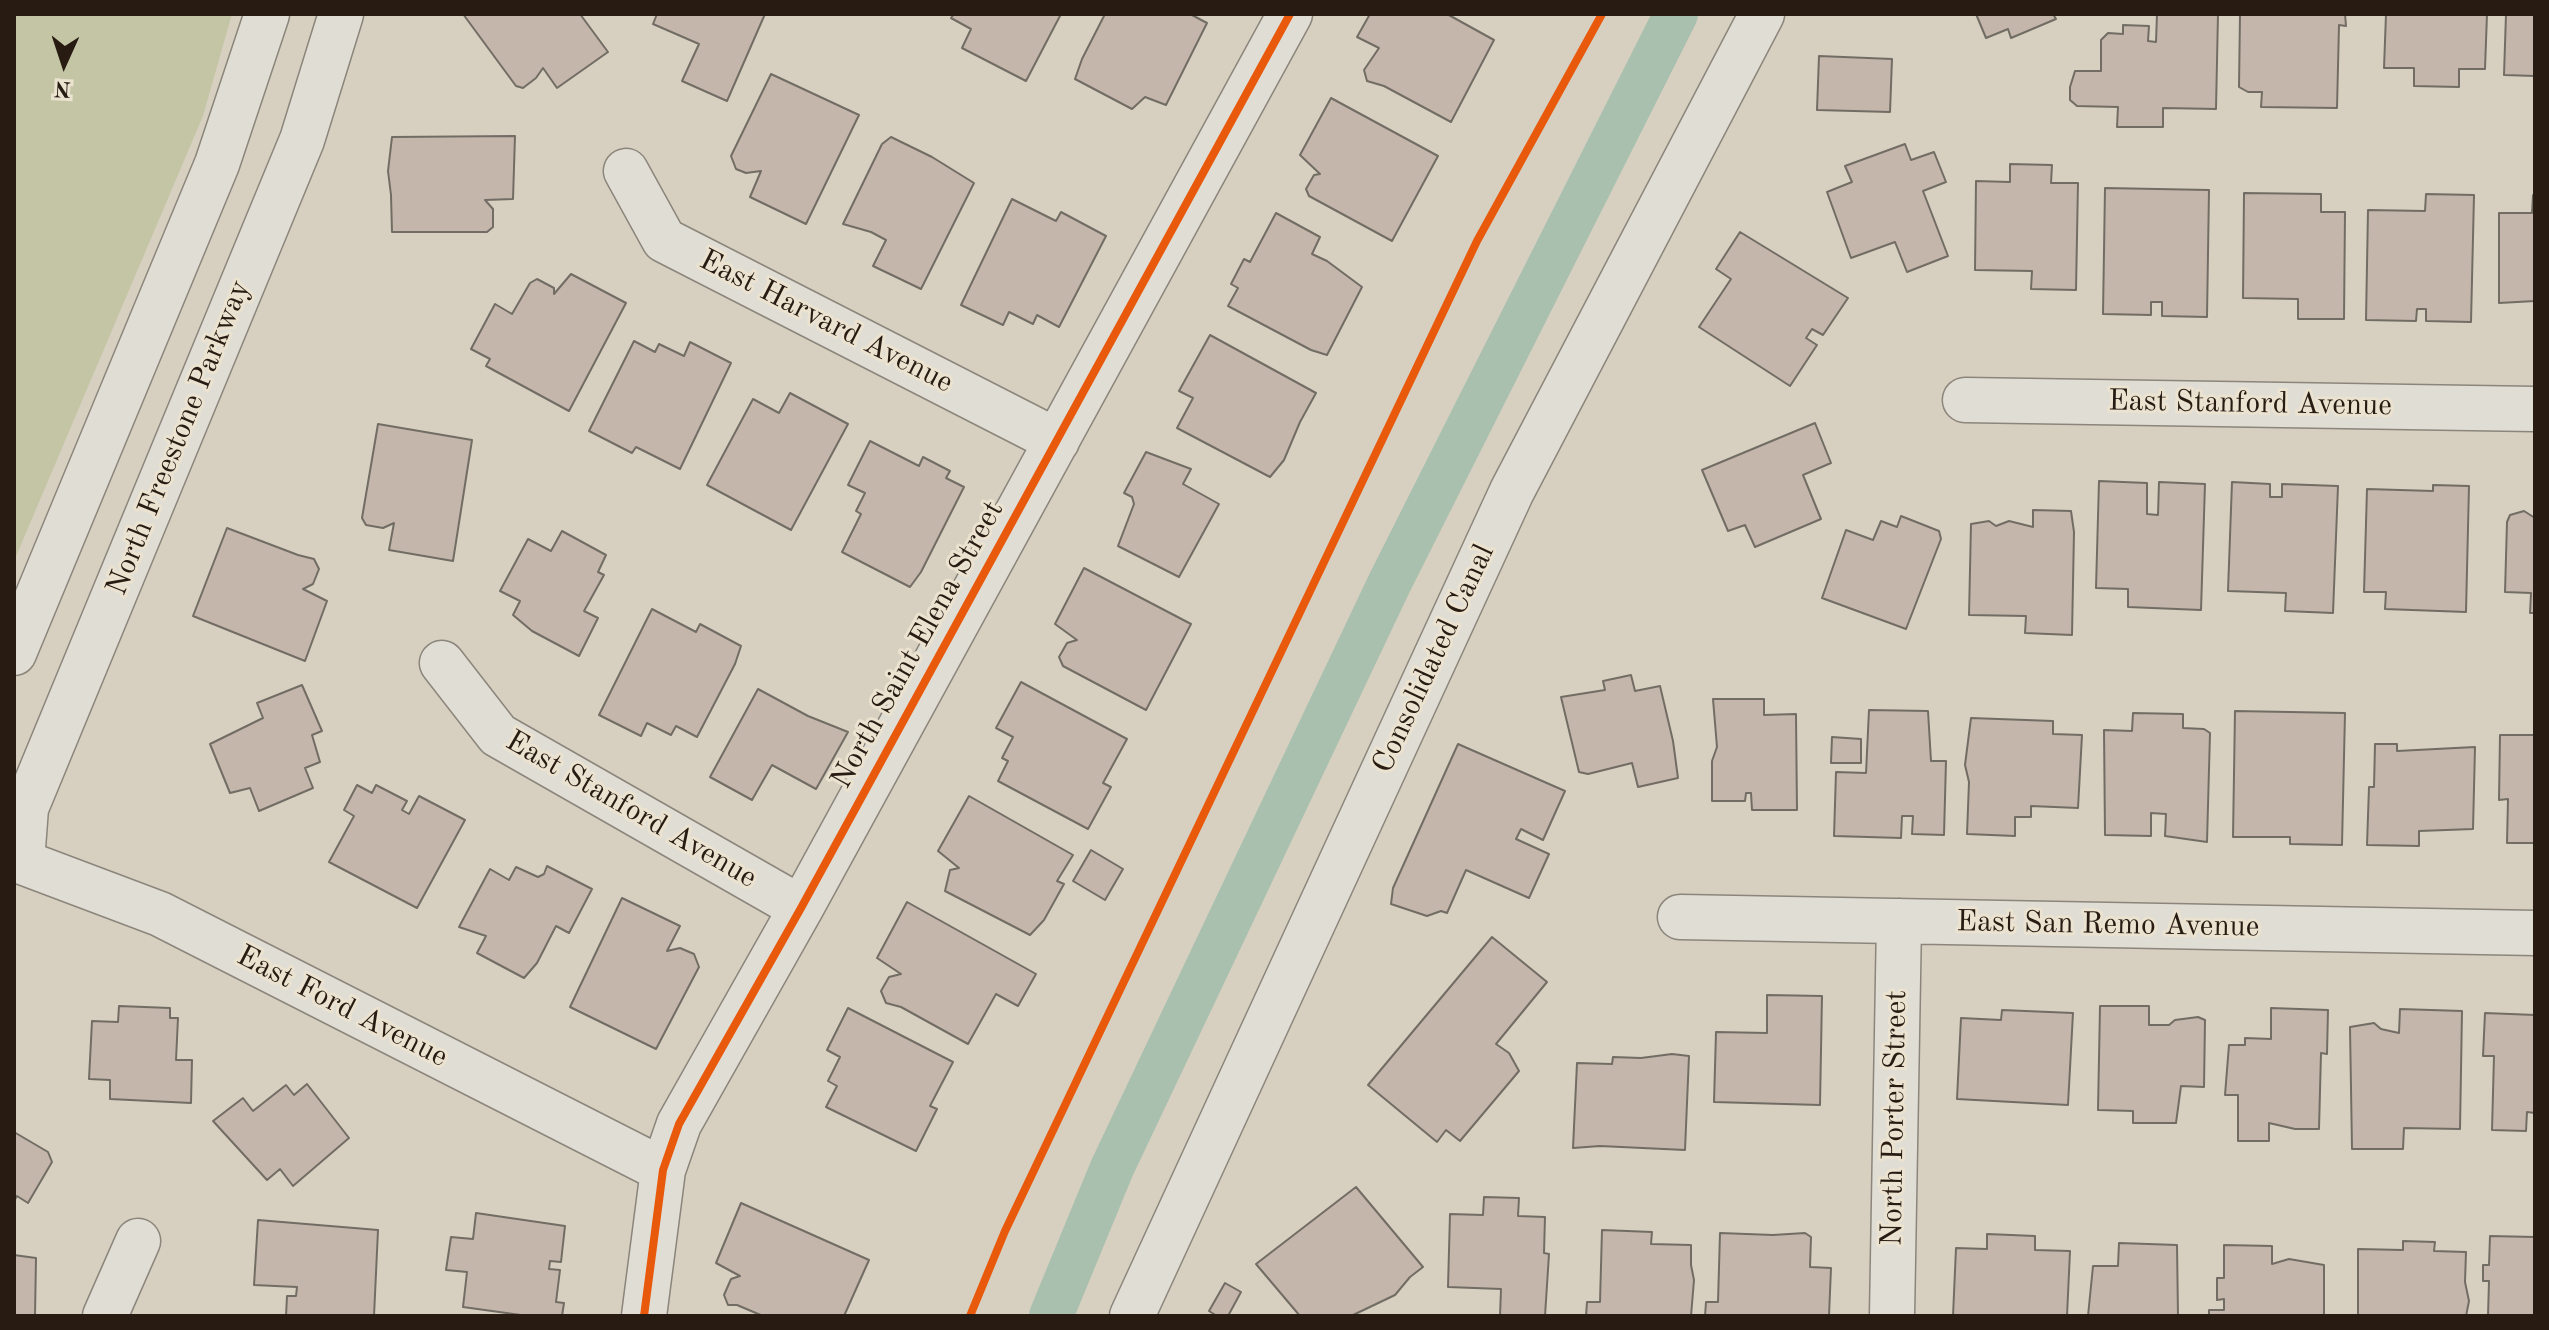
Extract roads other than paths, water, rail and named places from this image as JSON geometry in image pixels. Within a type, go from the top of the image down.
[{"type":"street","points":[[14,653],[217,164],[267,14]]},
{"type":"street","name":"North Freestone Parkway","points":[[18,860],[26,808],[302,140],[341,14]]},
{"type":"street","name":"North Saint Elena Street","points":[[644,1316],[663,1170],[679,1124],[801,908],[1290,14]]},
{"type":"street","name":"Consolidated Canal","points":[[1132,1316],[1512,491],[1762,14]]},
{"type":"street","name":"East Harvard Avenue","points":[[626,171],[664,240],[1057,441]]},
{"type":"street","name":"East Stanford Avenue","points":[[1965,400],[2535,409]]},
{"type":"street","name":"East Stanford Avenue","points":[[442,663],[498,735],[801,908]]},
{"type":"street","name":"East Ford Avenue","points":[[18,860],[160,914],[663,1170]]},
{"type":"street","name":"East San Remo Avenue","points":[[1680,917],[2535,933]]},
{"type":"street","name":"North Porter Street","points":[[1892,1316],[1899,921]]},
{"type":"street","points":[[105,1316],[138,1241]]},
{"type":"waterway","points":[[1051,1316],[1112,1168],[1390,582],[1676,14]]}]
